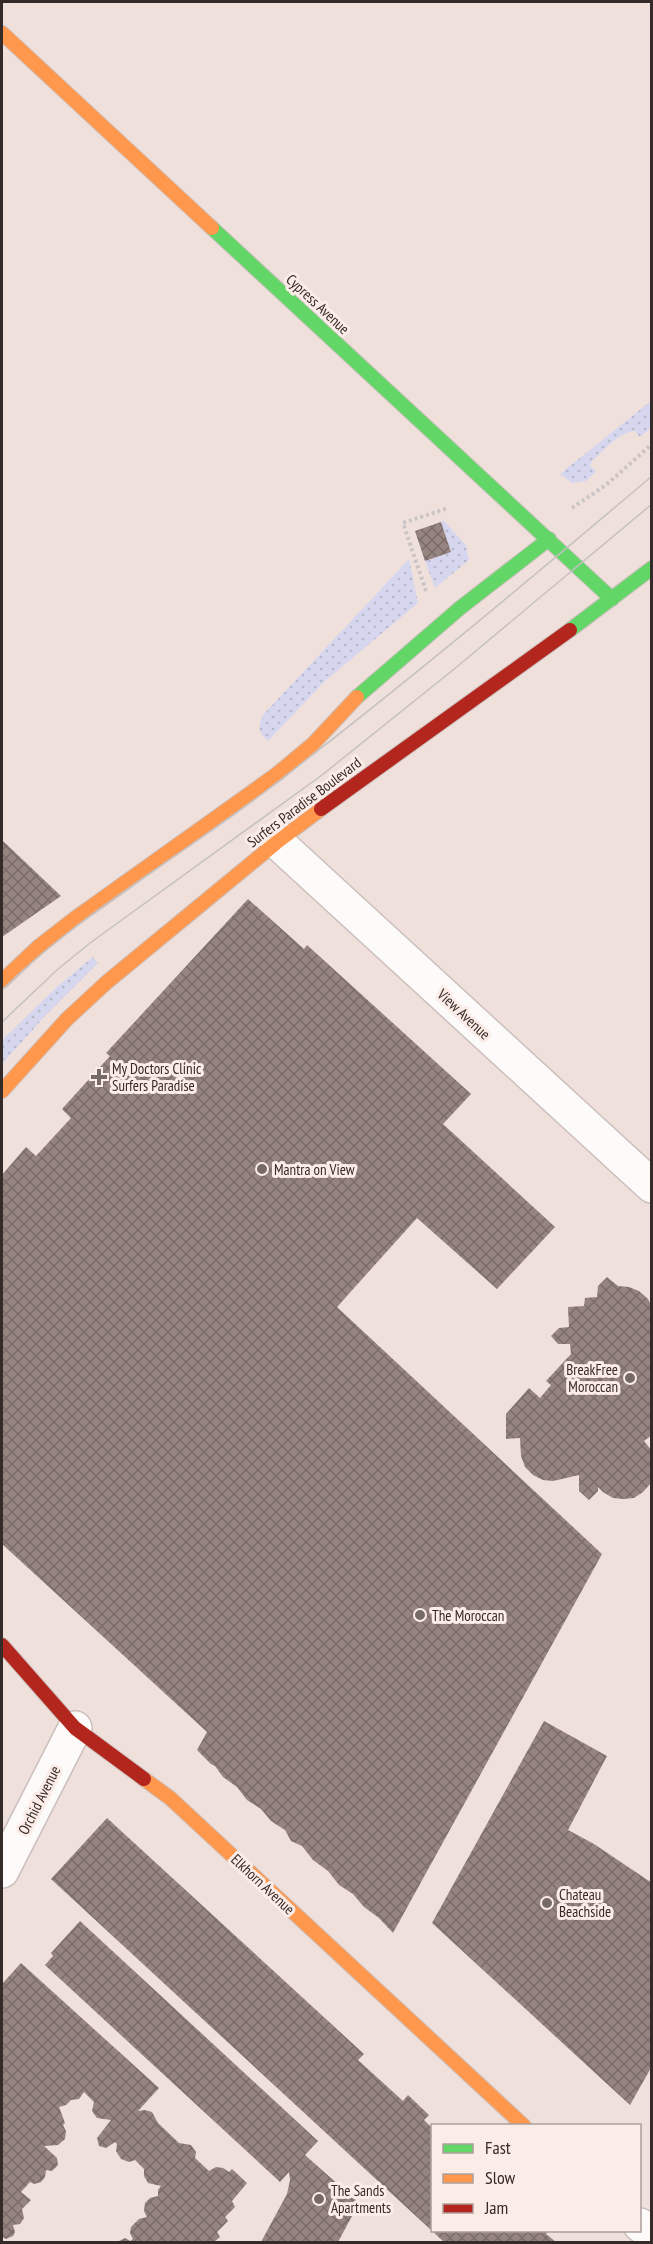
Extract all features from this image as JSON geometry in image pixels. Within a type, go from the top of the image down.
[{"type":"street","name":"Cypress Avenue","points":[[2,33],[612,599]]},
{"type":"street","points":[[2,981],[38,947],[277,774],[313,744],[366,687],[460,608],[549,539]]},
{"type":"street","name":"Surfers Paradise Boulevard","points":[[2,1091],[67,1019],[107,982],[277,842],[353,785],[536,656],[651,568]]},
{"type":"street","name":"View Avenue","points":[[277,842],[651,1186]]},
{"type":"street","name":"Elkhorn Avenue","points":[[2,1645],[75,1728],[170,1798],[522,2124]]},
{"type":"street","name":"Orchid Avenue","points":[[2,1871],[75,1728]]},
{"type":"street","points":[[646,2242],[651,2233]]},
{"type":"path","points":[[572,508],[606,484],[651,444]]},
{"type":"path","points":[[426,593],[403,523],[448,508]]},
{"type":"shaded area","points":[[651,401],[651,428],[640,437],[635,431],[629,432],[612,443],[592,461],[590,465],[596,472],[586,481],[572,483],[560,474]]},
{"type":"shaded area","points":[[443,520],[466,545],[469,560],[435,588],[425,561],[451,552],[441,522]]},
{"type":"shaded area","points":[[409,559],[418,603],[324,682],[268,741],[260,730],[263,715]]},
{"type":"shaded area","points":[[93,957],[98,963],[45,1016],[2,1064],[2,1040],[59,985]]},
{"type":"building","points":[[441,522],[451,552],[425,561],[415,531]]},
{"type":"building","points":[[2,842],[61,896],[2,937]]},
{"type":"building","points":[[248,899],[304,949],[307,945],[471,1094],[443,1124],[555,1227],[497,1289],[417,1218],[337,1307],[602,1554],[393,1933],[353,1894],[339,1885],[302,1846],[291,1841],[285,1830],[247,1800],[237,1787],[223,1777],[215,1766],[197,1750],[207,1732],[2,1544],[2,1175],[26,1147],[36,1156],[71,1118],[62,1109],[110,1056],[106,1053]]},
{"type":"building","points":[[607,1277],[618,1286],[639,1291],[648,1299],[652,1307],[652,1435],[644,1441],[652,1451],[652,1482],[634,1498],[613,1498],[598,1487],[598,1491],[589,1500],[579,1491],[579,1475],[553,1481],[543,1480],[533,1475],[525,1467],[521,1456],[520,1438],[506,1439],[506,1414],[529,1388],[540,1398],[551,1385],[546,1381],[571,1354],[570,1344],[558,1344],[551,1336],[559,1328],[569,1327],[568,1307],[584,1306],[585,1298],[597,1297],[598,1286]]},
{"type":"building","name":"Chateau Beachside","points":[[544,1721],[607,1756],[568,1830],[594,1844],[652,1883],[652,2066],[630,2105],[432,1923]]},
{"type":"building","points":[[107,1818],[364,2054],[358,2060],[403,2101],[408,2095],[429,2115],[424,2120],[431,2127],[431,2230],[51,1879]]},
{"type":"building","points":[[80,1921],[318,2141],[305,2155],[359,2203],[338,2242],[261,2242],[287,2194],[289,2172],[280,2182],[45,1965],[53,1956],[51,1953]]},
{"type":"building","points":[[21,1963],[159,2088],[138,2111],[152,2112],[158,2123],[179,2143],[191,2145],[196,2152],[195,2158],[209,2171],[216,2167],[229,2172],[232,2169],[247,2183],[232,2201],[235,2207],[225,2217],[228,2221],[217,2232],[220,2237],[214,2242],[117,2242],[125,2238],[130,2241],[133,2239],[130,2233],[131,2227],[139,2219],[147,2217],[144,2211],[145,2203],[150,2198],[158,2196],[161,2186],[148,2183],[144,2176],[144,2169],[135,2160],[129,2162],[121,2159],[116,2151],[115,2142],[106,2148],[99,2146],[97,2138],[111,2120],[97,2118],[92,2111],[94,2102],[84,2092],[79,2099],[71,2100],[59,2107],[65,2123],[63,2125],[66,2131],[65,2139],[58,2145],[44,2146],[57,2158],[58,2165],[52,2171],[46,2170],[41,2182],[34,2184],[30,2182],[21,2192],[31,2200],[22,2209],[24,2218],[20,2224],[13,2225],[15,2232],[13,2236],[6,2239],[2,2237],[2,1984]]},
{"type":"building","points":[[433,2232],[548,2232],[546,2234],[556,2242],[444,2242]]},
{"type":"tram line","points":[[2,990],[62,937],[226,821],[358,719],[652,476]]},
{"type":"tram line","points":[[2,1022],[57,970],[90,943],[322,775],[453,670],[652,504]]},
{"type":"traffic: fast","points":[[212,228],[612,599]]},
{"type":"traffic: fast","points":[[357,697],[460,608],[549,539]]},
{"type":"traffic: fast","points":[[570,630],[652,568]]},
{"type":"traffic: slow","points":[[2,33],[212,228]]},
{"type":"traffic: slow","points":[[2,981],[38,947],[74,919],[277,774],[313,744],[357,697]]},
{"type":"traffic: slow","points":[[2,1091],[67,1019],[107,982],[277,842],[321,809]]},
{"type":"traffic: slow","points":[[144,1779],[170,1798],[522,2124]]},
{"type":"traffic: jam","points":[[321,809],[570,630]]},
{"type":"traffic: jam","points":[[2,1645],[75,1728],[144,1779]]},
{"type":"place","name":"My Doctors Clinic Surfers Paradise","points":[[99,1077]]},
{"type":"place","name":"Mantra on View","points":[[262,1169]]},
{"type":"place","name":"BreakFree Moroccan","points":[[630,1378]]},
{"type":"place","name":"The Moroccan","points":[[420,1615]]},
{"type":"place","name":"Chateau Beachside","points":[[547,1903]]},
{"type":"place","name":"The Sands Apartments","points":[[319,2199]]}]
